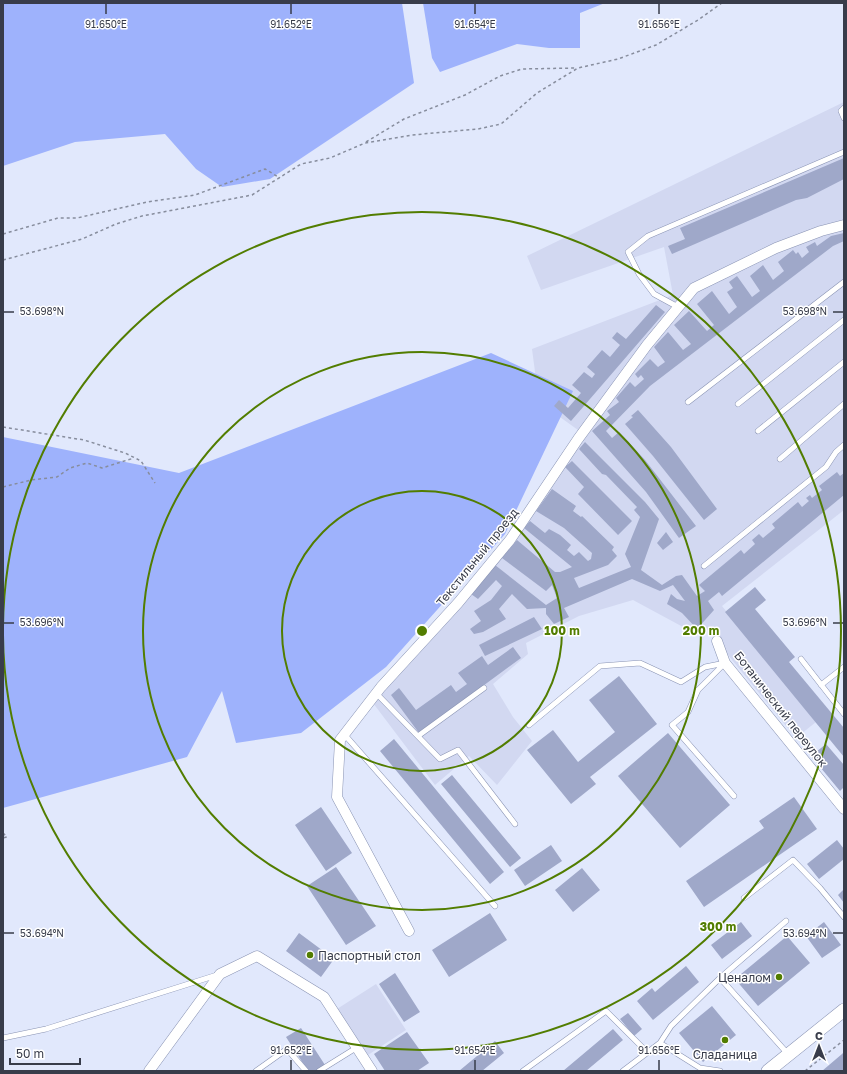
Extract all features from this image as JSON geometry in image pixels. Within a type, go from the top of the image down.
[{"type":"street","name":"Текстильный проезд","points":[[408,931],[337,797],[340,740],[376,693],[458,603],[510,540],[578,439],[694,288],[776,248],[821,231],[844,225]]},
{"type":"street","name":"Ботанический переулок","points":[[717,641],[725,663],[844,809]]},
{"type":"street","points":[[149,1071],[220,974],[257,956],[324,997],[372,1071]]},
{"type":"street","points":[[772,1070],[788,1055],[844,1010]]},
{"type":"lane","points":[[844,108],[841,111],[844,118]]},
{"type":"lane","points":[[678,308],[654,294],[639,274],[628,252],[648,236],[844,152]]},
{"type":"lane","points":[[688,402],[844,282]]},
{"type":"lane","points":[[738,404],[844,320]]},
{"type":"lane","points":[[758,431],[844,362]]},
{"type":"lane","points":[[780,459],[844,404]]},
{"type":"lane","points":[[704,566],[826,467],[836,452],[844,445]]},
{"type":"lane","points":[[801,659],[844,714]]},
{"type":"lane","points":[[529,725],[600,666],[640,663],[681,682],[705,667],[725,663]]},
{"type":"lane","points":[[725,663],[698,690],[688,712],[672,725],[734,796]]},
{"type":"lane","points":[[821,685],[844,667]]},
{"type":"lane","points":[[418,736],[484,688]]},
{"type":"lane","points":[[376,693],[440,759],[458,750],[515,824]]},
{"type":"lane","points":[[344,734],[494,906]]},
{"type":"lane","points":[[744,898],[793,860],[820,888],[844,918]]},
{"type":"lane","points":[[623,1071],[660,1043],[671,1026],[720,978],[786,921]]},
{"type":"lane","points":[[3,1038],[46,1029],[220,974]]},
{"type":"lane","points":[[720,978],[788,1055]]},
{"type":"lane","points":[[522,1071],[606,1011],[647,1052]]},
{"type":"lane","points":[[660,1043],[700,1068],[720,1071]]},
{"type":"lane","points":[[319,1071],[356,1048]]},
{"type":"lane","points":[[256,1071],[287,1049],[306,1071]]},
{"type":"path","points":[[3,260],[82,239],[116,224],[142,216],[252,195],[301,164],[330,158],[365,143],[404,119],[465,95],[500,76],[522,69],[578,68],[618,59],[656,45],[698,20],[722,3]]},
{"type":"path","points":[[365,143],[412,135],[478,130],[501,124],[537,93],[578,68]]},
{"type":"path","points":[[3,234],[58,218],[77,218],[146,202],[195,196],[265,169],[280,178]]},
{"type":"path","points":[[3,427],[84,440],[134,458],[141,461],[155,483]]},
{"type":"path","points":[[3,487],[31,480],[58,477],[70,468],[87,463],[102,468],[134,458]]},
{"type":"path","points":[[3,833],[7,837],[3,838]]},
{"type":"path","points":[[805,1071],[844,1040]]},
{"type":"shaded area","points":[[3,3],[402,3],[414,83],[270,179],[222,187],[196,169],[165,134],[75,142],[3,166]]},
{"type":"shaded area","points":[[423,3],[605,3],[580,13],[580,48],[549,48],[517,44],[440,72],[432,58]]},
{"type":"shaded area","points":[[844,102],[844,510],[722,606],[816,722],[796,738],[706,628],[696,634],[633,600],[579,616],[526,643],[528,654],[493,684],[513,717],[532,741],[497,785],[469,756],[435,785],[373,703],[556,475],[578,430],[539,402],[532,349],[673,295],[664,247],[541,290],[527,256]]},
{"type":"shaded area","points":[[491,353],[573,391],[505,534],[386,667],[301,733],[236,743],[222,691],[187,757],[3,808],[3,437],[179,473]]},
{"type":"shaded area","points":[[376,984],[406,1030],[368,1055],[337,1009]]},
{"type":"building","points":[[844,158],[844,179],[807,198],[796,200],[672,254],[668,246],[685,239],[680,228]]},
{"type":"building","points":[[844,233],[844,241],[833,246],[650,386],[606,431],[612,438],[619,432],[645,460],[696,526],[679,538],[646,492],[592,431],[610,415],[607,411],[619,402],[616,398],[630,382],[635,387],[644,379],[641,375],[638,378],[635,374],[650,359],[658,367],[665,362],[654,347],[668,332],[683,350],[691,344],[674,325],[689,311],[707,331],[714,325],[697,304],[712,291],[729,314],[737,307],[727,292],[733,288],[729,282],[737,276],[752,297],[760,291],[750,276],[763,265],[773,280],[784,271],[778,262],[793,250],[796,254],[798,252],[802,258],[809,252],[806,247],[815,242],[817,246],[831,236]]},
{"type":"building","points":[[656,305],[665,312],[571,421],[554,406],[559,400],[568,408],[581,393],[572,385],[584,372],[592,378],[595,374],[587,367],[602,350],[610,357],[620,345],[612,338],[617,332],[626,339]]},
{"type":"building","points":[[638,410],[671,447],[717,509],[704,520],[653,456],[625,424]]},
{"type":"building","points":[[585,442],[645,502],[659,519],[641,570],[662,585],[676,576],[682,575],[697,596],[705,591],[699,585],[741,550],[744,554],[755,544],[752,540],[759,534],[763,538],[775,528],[772,524],[798,502],[802,507],[809,501],[806,498],[810,495],[812,498],[822,490],[819,486],[837,472],[840,476],[844,473],[844,495],[722,596],[719,592],[708,601],[714,610],[697,629],[682,613],[667,604],[671,594],[677,599],[685,601],[673,585],[660,591],[632,579],[564,608],[569,617],[554,624],[546,614],[546,608],[527,609],[512,594],[499,609],[506,619],[483,632],[474,634],[470,629],[481,621],[474,611],[491,600],[502,586],[496,580],[478,599],[471,594],[495,565],[546,605],[557,598],[552,585],[546,591],[502,558],[517,540],[555,572],[560,572],[572,567],[524,528],[530,521],[545,533],[549,529],[560,535],[571,545],[567,550],[574,556],[579,552],[588,561],[591,559],[592,553],[564,528],[536,511],[552,489],[576,506],[573,511],[581,517],[582,516],[614,547],[612,550],[617,556],[608,565],[574,578],[579,588],[631,567],[625,554],[640,517],[634,510],[637,507],[606,475],[602,474],[579,449]]},
{"type":"building","points":[[572,461],[632,521],[618,535],[578,494],[584,487],[565,467]]},
{"type":"building","points":[[666,532],[673,542],[663,550],[657,543]]},
{"type":"building","points":[[755,587],[766,600],[755,609],[795,657],[789,662],[844,728],[844,757],[725,612]]},
{"type":"building","points":[[534,617],[542,629],[485,656],[479,645]]},
{"type":"building","points":[[513,647],[521,658],[419,733],[391,695],[399,688],[416,710],[451,685],[456,692],[467,684],[458,673],[482,656],[488,665]]},
{"type":"building","points":[[619,676],[657,724],[590,777],[596,784],[571,804],[527,750],[553,730],[578,762],[615,732],[589,700]]},
{"type":"building","points":[[668,733],[730,805],[680,848],[618,776]]},
{"type":"building","points":[[394,739],[504,872],[490,884],[380,751]]},
{"type":"building","points":[[826,744],[844,765],[844,787],[840,791],[811,756]]},
{"type":"building","points":[[452,775],[521,858],[510,867],[441,784]]},
{"type":"building","points":[[794,797],[817,829],[704,907],[686,881],[764,828],[759,821]]},
{"type":"building","points":[[321,807],[352,853],[326,871],[295,825]]},
{"type":"building","points":[[837,840],[844,849],[844,859],[819,879],[807,864]]},
{"type":"building","points":[[551,845],[562,861],[525,886],[514,870]]},
{"type":"building","points":[[336,867],[376,926],[346,945],[307,886]]},
{"type":"building","points":[[582,868],[600,890],[573,912],[555,890]]},
{"type":"building","points":[[844,889],[844,903],[838,895]]},
{"type":"building","points":[[490,913],[507,940],[449,977],[432,950]]},
{"type":"building","points":[[741,922],[752,936],[722,959],[711,945]]},
{"type":"building","points":[[824,922],[841,945],[822,958],[806,936]]},
{"type":"building","name":"Паспортный стол","points":[[299,933],[334,959],[321,977],[286,951]]},
{"type":"building","points":[[787,936],[810,963],[758,1006],[735,979]]},
{"type":"building","points":[[686,966],[699,982],[653,1020],[637,1001],[652,988],[655,992]]},
{"type":"building","points":[[395,973],[420,1012],[404,1022],[379,984]]},
{"type":"building","points":[[712,1006],[736,1035],[703,1062],[679,1033]]},
{"type":"building","points":[[628,1013],[642,1029],[634,1036],[620,1019]]},
{"type":"building","points":[[301,1028],[325,1065],[316,1071],[308,1071],[286,1037]]},
{"type":"building","points":[[613,1029],[623,1040],[586,1071],[563,1071]]},
{"type":"building","points":[[407,1032],[429,1063],[417,1071],[385,1071],[374,1054]]},
{"type":"building","points":[[495,1041],[504,1053],[482,1071],[459,1071]]},
{"type":"building","points":[[844,1052],[844,1071],[822,1071],[842,1054]]},
{"type":"place","name":"Паспортный стол","points":[[310,955]]},
{"type":"place","name":"Ценалом","points":[[779,977]]},
{"type":"place","name":"Сладаница","points":[[725,1040]]}]
